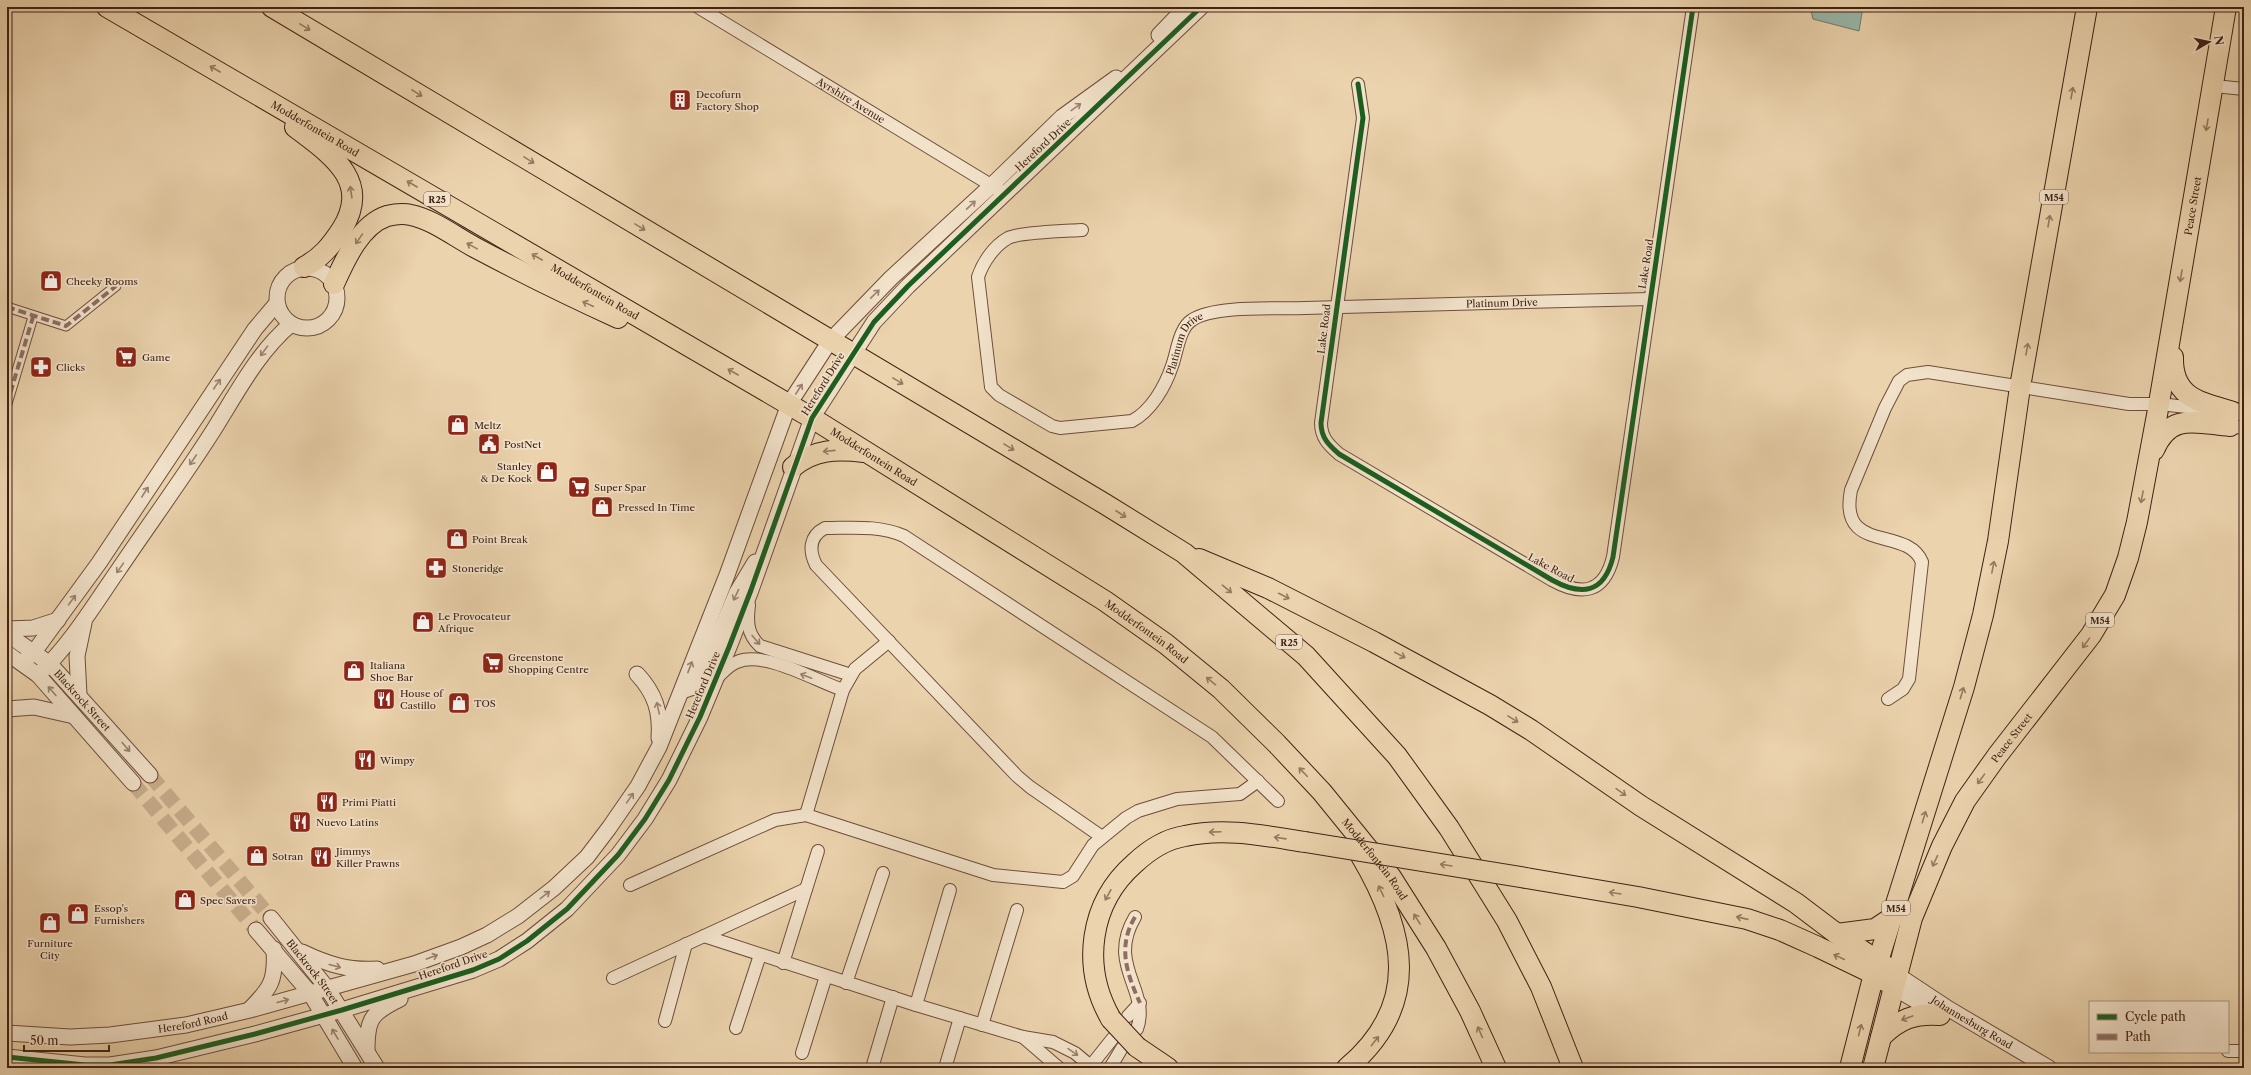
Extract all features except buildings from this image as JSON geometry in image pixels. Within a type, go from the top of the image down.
[{"type":"main road","name":"Modderfontein Road","points":[[107,7],[789,404],[1105,601],[1166,644],[1221,689],[1322,792],[1391,877],[1436,948],[1470,1011],[1496,1068]]},
{"type":"main road","name":"R25","points":[[272,7],[1105,504],[1184,553],[1306,656],[1397,756],[1449,828],[1507,921],[1541,987],[1573,1068]]},
{"type":"main road","name":"M54","points":[[1850,1068],[1877,968],[1964,687],[1984,615],[1998,541],[2020,387],[2087,7]]},
{"type":"main road","name":"Peace Street","points":[[1873,1068],[1912,918],[1926,881],[1965,801],[1997,756],[2091,636],[2115,595],[2128,558],[2147,471],[2158,410],[2214,86],[2226,7]]},
{"type":"main road","points":[[237,82],[320,146],[337,162],[347,175],[352,191],[353,206],[349,217],[329,249],[316,260],[304,267]]},
{"type":"main road","points":[[334,284],[359,238],[368,227],[376,220],[386,216],[398,213],[411,214],[429,222],[507,264],[629,323],[677,339]]},
{"type":"main road","points":[[2173,325],[2172,371],[2178,384],[2187,395],[2238,420]]},
{"type":"main road","points":[[2147,471],[2159,439],[2172,425],[2185,422],[2238,420]]},
{"type":"main road","points":[[793,467],[810,455],[823,452],[848,450],[868,453]]},
{"type":"main road","points":[[1184,553],[1275,592],[1427,670],[1490,705],[1531,730],[1641,806],[1796,903],[1837,934],[1877,968],[1895,980]]},
{"type":"main road","points":[[1322,792],[1381,891],[1390,913],[1397,942],[1399,975],[1395,1005],[1386,1024],[1375,1041],[1347,1068]]},
{"type":"main road","points":[[1168,1068],[1132,1041],[1103,1005],[1096,986],[1092,960],[1094,934],[1102,908],[1114,886],[1130,867],[1144,854],[1163,843],[1184,836],[1206,832],[1240,833],[1305,842],[1638,897],[1747,919],[1780,930],[1877,968]]},
{"type":"main road","points":[[1837,934],[1875,929],[1893,917]]},
{"type":"main road","points":[[1881,1037],[1896,1023],[1904,1018],[1926,1014],[1940,1015]]},
{"type":"street","name":"Ayrshire Avenue","points":[[698,7],[998,190]]},
{"type":"street","name":"Hereford Drive","points":[[7,1057],[85,1065],[130,1063],[169,1055],[324,1015],[446,978],[500,959],[527,941],[567,908],[618,855],[645,819],[670,780],[715,681],[751,590],[793,467],[812,418],[852,354],[874,322],[998,190],[1062,117],[1121,74],[1186,7]]},
{"type":"street","name":"Hereford Drive","points":[[327,988],[414,964],[487,935],[518,916],[554,888],[587,857],[638,786],[659,747],[682,691],[789,404],[830,341],[891,278],[998,190],[1201,7]]},
{"type":"street","name":"Lake Road","points":[[1358,84],[1363,118],[1335,307],[1321,431],[1330,446],[1339,454],[1566,588],[1579,591],[1589,590],[1605,579],[1610,570],[1693,7]]},
{"type":"street","points":[[2214,86],[2244,89]]},
{"type":"street","name":"Platinum Drive","points":[[1082,230],[1008,238],[992,252],[983,264],[978,277],[991,387],[999,396],[1052,426],[1060,428],[1132,421],[1140,417],[1150,406],[1171,368],[1182,334],[1190,320],[1201,315],[1230,310],[1650,299]]},
{"type":"street","points":[[304,267],[314,268],[324,272],[334,284],[338,298],[336,308],[325,323],[316,328],[307,329],[291,324],[282,316],[277,303],[279,285],[285,276],[294,270],[304,267]]},
{"type":"street","points":[[7,307],[33,317],[66,326],[116,286]]},
{"type":"street","points":[[22,663],[34,652],[99,563],[255,328],[277,303]]},
{"type":"street","points":[[7,404],[33,317]]},
{"type":"street","points":[[38,675],[50,664],[85,618],[212,432],[254,364],[269,344],[291,324]]},
{"type":"street","points":[[1888,699],[1903,689],[1909,679],[1922,562],[1919,554],[1913,548],[1871,535],[1859,528],[1853,521],[1849,510],[1851,490],[1885,408],[1899,381],[1907,375],[1918,372],[2129,404],[2158,410],[2238,420]]},
{"type":"street","points":[[1102,837],[1030,787],[816,566],[812,556],[811,547],[819,531],[825,528],[877,528],[892,530],[904,536],[1212,737],[1278,801]]},
{"type":"street","points":[[682,691],[698,686],[737,592],[752,565],[765,550]]},
{"type":"street","points":[[751,590],[747,620],[749,631],[753,639],[760,646],[851,675]]},
{"type":"street","points":[[79,695],[77,656],[85,618]]},
{"type":"street","points":[[7,629],[33,628],[58,620]]},
{"type":"street","name":"Blackrock Street","points":[[7,634],[50,664],[150,775]]},
{"type":"street","points":[[806,815],[843,690],[851,675],[860,664],[889,641]]},
{"type":"street","name":"Blackrock Street","points":[[7,652],[38,675],[134,783]]},
{"type":"street","points":[[715,681],[728,667],[737,662],[752,658],[768,661],[843,690]]},
{"type":"street","points":[[637,674],[649,689],[657,704],[659,714],[659,747]]},
{"type":"street","points":[[7,709],[34,707],[74,716]]},
{"type":"street","points":[[630,885],[774,820],[806,815],[993,875],[1063,882],[1069,880],[1086,853],[1102,837],[1126,818],[1157,804],[1177,800],[1240,794],[1258,781]]},
{"type":"street","points":[[783,963],[818,851]]},
{"type":"street","points":[[846,982],[883,873]]},
{"type":"street","points":[[613,978],[806,889]]},
{"type":"street","points":[[916,1005],[950,890]]},
{"type":"street","points":[[982,1025],[1017,910]]},
{"type":"street","points":[[1110,1068],[1132,1041],[1140,1019],[1140,1003],[1128,975],[1125,952],[1127,930],[1135,917]]},
{"type":"street","name":"Blackrock Street","points":[[271,918],[299,951],[327,988],[377,1068]]},
{"type":"street","name":"Blackrock Street","points":[[256,930],[274,949],[310,993],[355,1068]]},
{"type":"street","points":[[704,936],[783,963],[916,1005],[1023,1037],[1053,1042],[1065,1047],[1091,1067],[1117,1024],[1140,1003]]},
{"type":"street","points":[[665,1021],[686,944]]},
{"type":"street","points":[[250,1010],[272,984],[275,970],[274,949]]},
{"type":"street","points":[[299,951],[327,964],[346,968],[370,969],[414,964]]},
{"type":"street","points":[[736,1028],[760,955]]},
{"type":"street","points":[[802,1052],[826,976]]},
{"type":"street","points":[[367,1050],[367,1028],[375,1014],[390,1003],[446,978]]},
{"type":"street","name":"Johannesburg Road","points":[[1895,980],[1940,1015],[2031,1068]]},
{"type":"street","name":"Johannesburg Road","points":[[1895,980],[1949,1009],[2049,1068]]},
{"type":"street","name":"Hereford Road","points":[[7,1033],[70,1037],[110,1035],[186,1025],[250,1010],[327,988]]},
{"type":"street","points":[[872,1068],[893,997]]},
{"type":"street","points":[[945,1068],[960,1018]]},
{"type":"street","points":[[1023,1037],[1059,1068]]},
{"type":"street","points":[[2229,1051],[2244,1051]]},
{"type":"shaded area","points":[[1810,7],[1863,7],[1859,31],[1813,19]]},
{"type":"tunnel","points":[[150,775],[271,918]]},
{"type":"tunnel","points":[[133,783],[256,930]]},
{"type":"marked path","points":[[7,307],[66,326],[116,286]]},
{"type":"marked path","points":[[7,404],[33,317]]},
{"type":"marked path","points":[[1135,917],[1126,939],[1125,950],[1131,982],[1140,1003]]},
{"type":"cycle path","points":[[7,1057],[85,1065],[110,1065],[156,1058],[255,1034],[342,1010],[473,970],[499,959],[527,941],[567,909],[618,855],[645,819],[669,780],[700,717],[729,647],[751,590],[812,418],[874,322],[908,286],[1201,7]]},
{"type":"cycle path","points":[[1358,84],[1363,118],[1321,423],[1322,433],[1329,444],[1339,454],[1552,580],[1563,585],[1582,590],[1597,585],[1604,578],[1613,557],[1693,7]]},
{"type":"place","name":"Decofurn Factory Shop","points":[[680,100]]},
{"type":"place","name":"Cheeky Rooms","points":[[51,281]]},
{"type":"place","name":"Game","points":[[126,357]]},
{"type":"place","name":"Clicks","points":[[41,367]]},
{"type":"place","name":"Meltz","points":[[458,425]]},
{"type":"place","name":"PostNet","points":[[489,444]]},
{"type":"place","name":"Stanley & De Kock","points":[[547,472]]},
{"type":"place","name":"Super Spar","points":[[579,487]]},
{"type":"place","name":"Pressed In Time","points":[[602,507]]},
{"type":"place","name":"Point Break","points":[[457,539]]},
{"type":"place","name":"Stoneridge","points":[[436,568]]},
{"type":"place","name":"Le Provocateur Afrique","points":[[423,622]]},
{"type":"place","name":"Greenstone Shopping Centre","points":[[493,663]]},
{"type":"place","name":"Italiana Shoe Bar","points":[[354,671]]},
{"type":"place","name":"House of Castillo","points":[[384,699]]},
{"type":"place","name":"TOS","points":[[459,703]]},
{"type":"place","name":"Wimpy","points":[[365,760]]},
{"type":"place","name":"Primi Piatti","points":[[327,802]]},
{"type":"place","name":"Nuevo Latins","points":[[300,822]]},
{"type":"place","name":"Sotran","points":[[257,856]]},
{"type":"place","name":"Jimmys Killer Prawns","points":[[321,857]]},
{"type":"place","name":"Spec Savers","points":[[185,900]]},
{"type":"place","name":"Essop's Furnishers","points":[[78,914]]},
{"type":"place","name":"Furniture City","points":[[50,923]]}]
